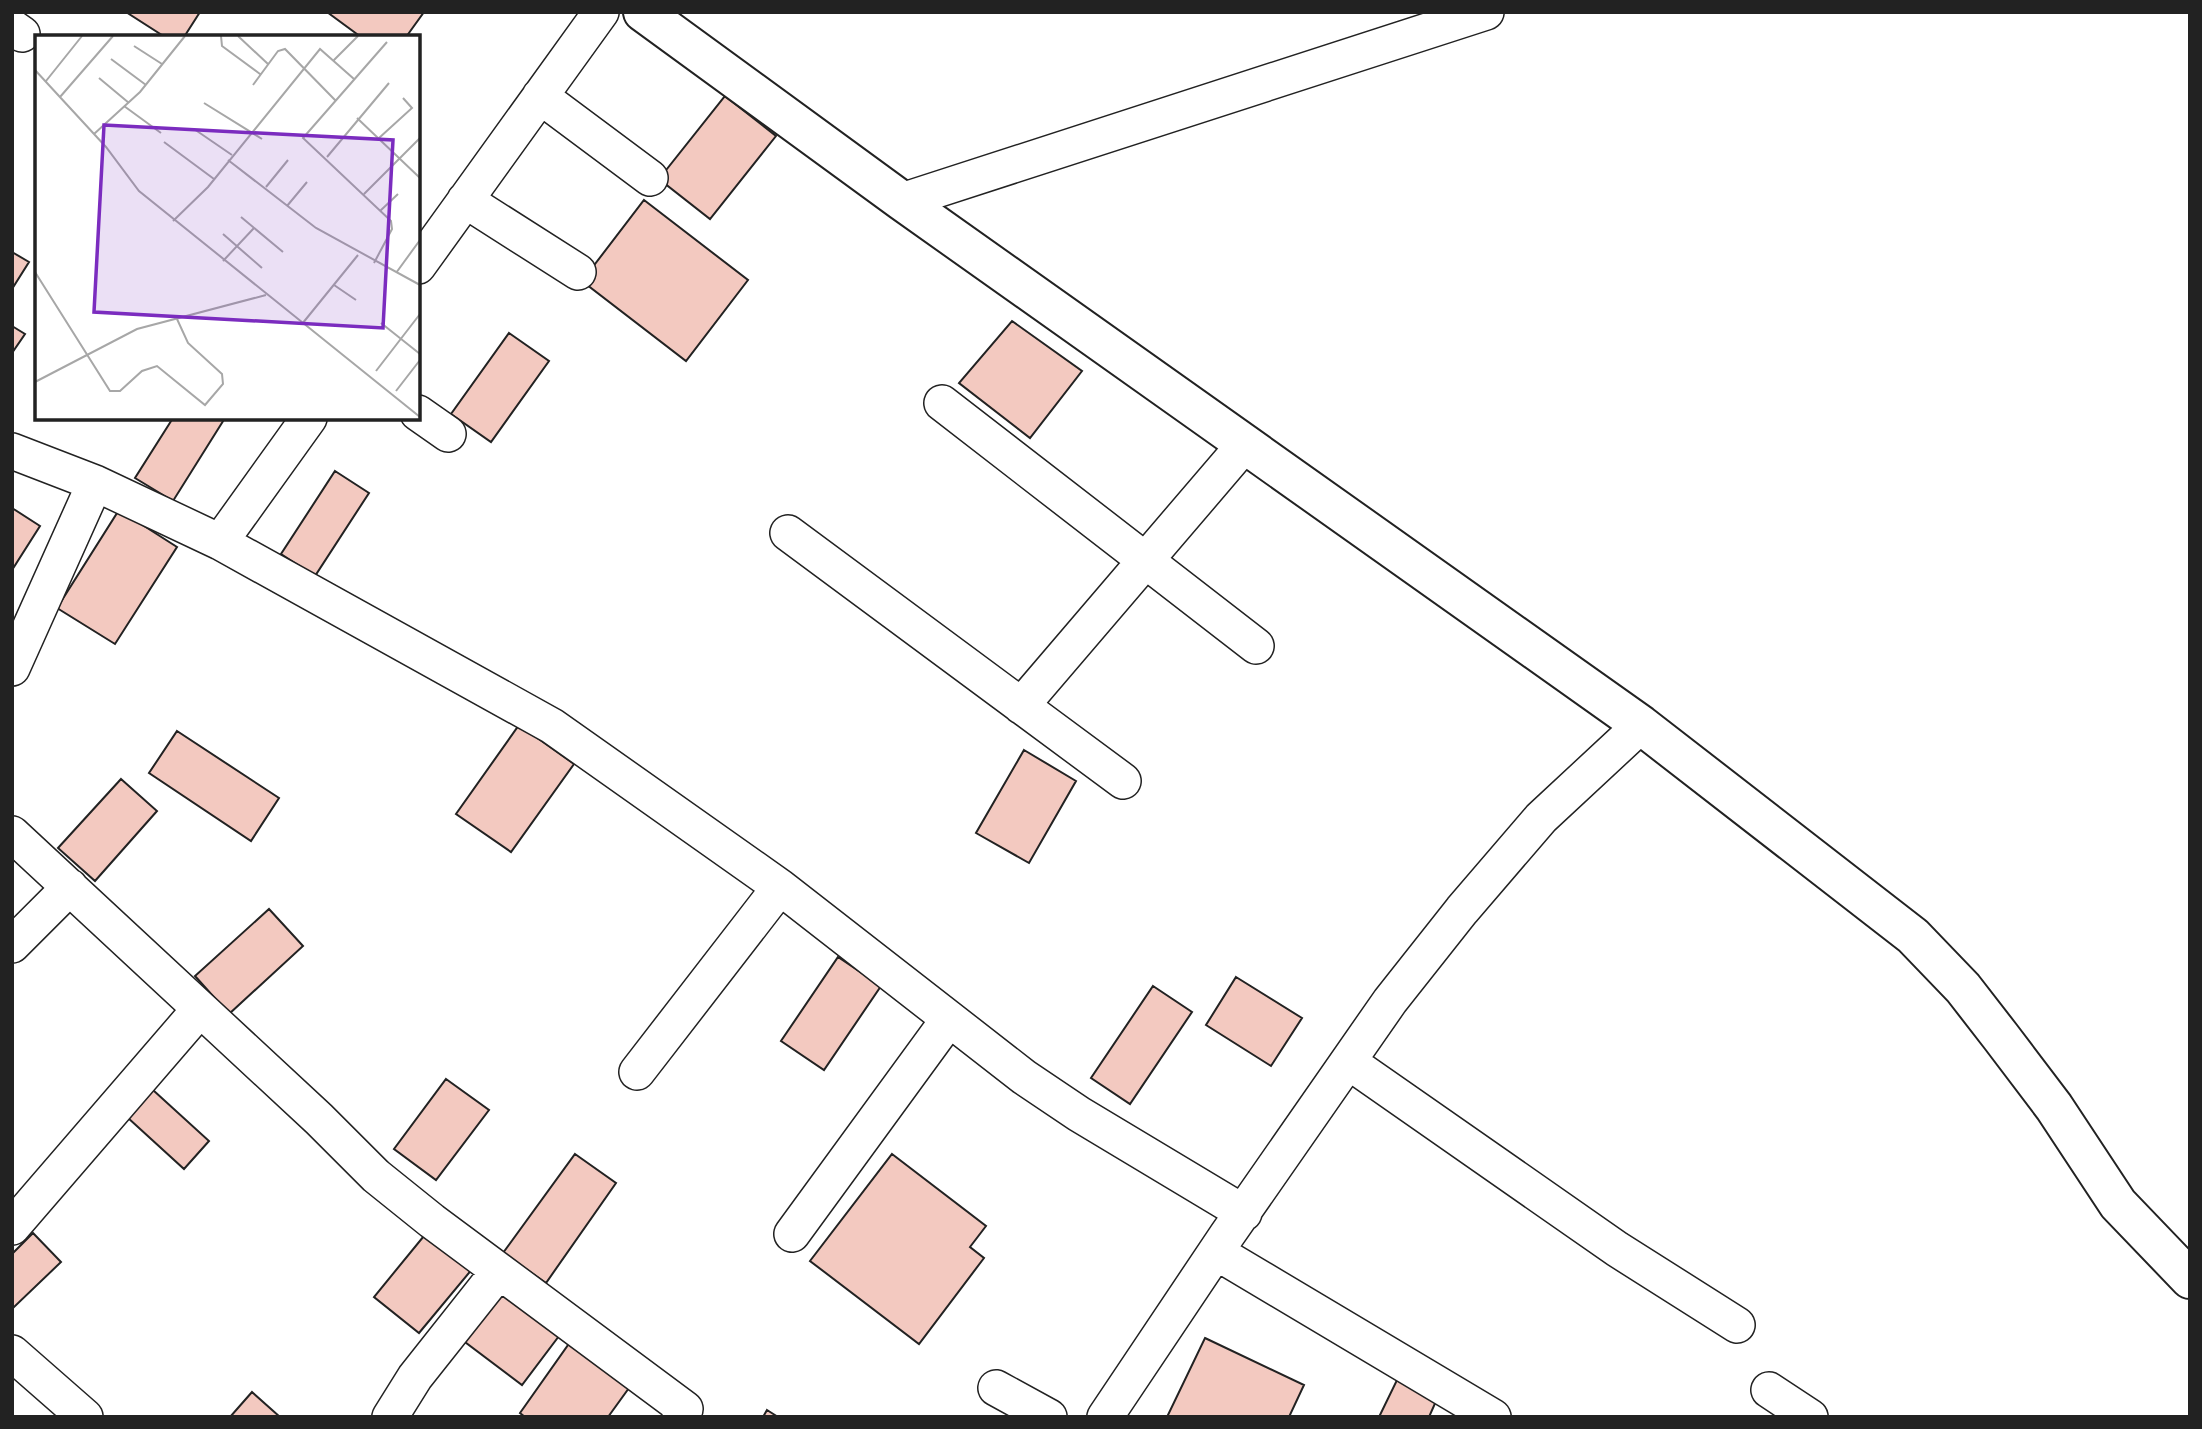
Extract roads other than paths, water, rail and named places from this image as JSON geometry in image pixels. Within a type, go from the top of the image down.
[{"type":"street","points":[[420,263],[601,12]]},
{"type":"street","points":[[643,12],[902,201],[1641,725],[1913,936],[1963,988],[2009,1047],[2054,1107],[2118,1204],[2190,1279]]},
{"type":"street","points":[[902,201],[1486,12]]},
{"type":"street","points":[[540,96],[650,178]]},
{"type":"street","points":[[465,201],[578,272]]},
{"type":"street","points":[[942,403],[1256,646]]},
{"type":"street","points":[[420,414],[448,434]]},
{"type":"street","points":[[220,542],[308,420]]},
{"type":"street","points":[[1021,706],[1245,444]]},
{"type":"street","points":[[12,451],[95,483],[220,542],[552,726],[780,887],[1024,1077],[1079,1114],[1244,1213]]},
{"type":"street","points":[[12,668],[95,483]]},
{"type":"street","points":[[788,534],[1123,781]]},
{"type":"street","points":[[1105,1417],[1390,1001],[1454,920],[1541,818],[1641,725]]},
{"type":"street","points":[[12,834],[319,1119],[376,1176],[685,1409],[680,1417]]},
{"type":"street","points":[[12,945],[70,887]]},
{"type":"street","points":[[637,1072],[780,887]]},
{"type":"street","points":[[12,1227],[201,1009]]},
{"type":"street","points":[[792,1234],[949,1019]]},
{"type":"street","points":[[1349,1062],[1617,1249],[1737,1325]]},
{"type":"street","points":[[1216,1252],[1493,1417]]},
{"type":"street","points":[[390,1417],[415,1377],[499,1271]]},
{"type":"street","points":[[12,1353],[85,1417]]},
{"type":"street","points":[[996,1388],[1049,1417]]},
{"type":"street","points":[[1769,1390],[1810,1417]]}]
